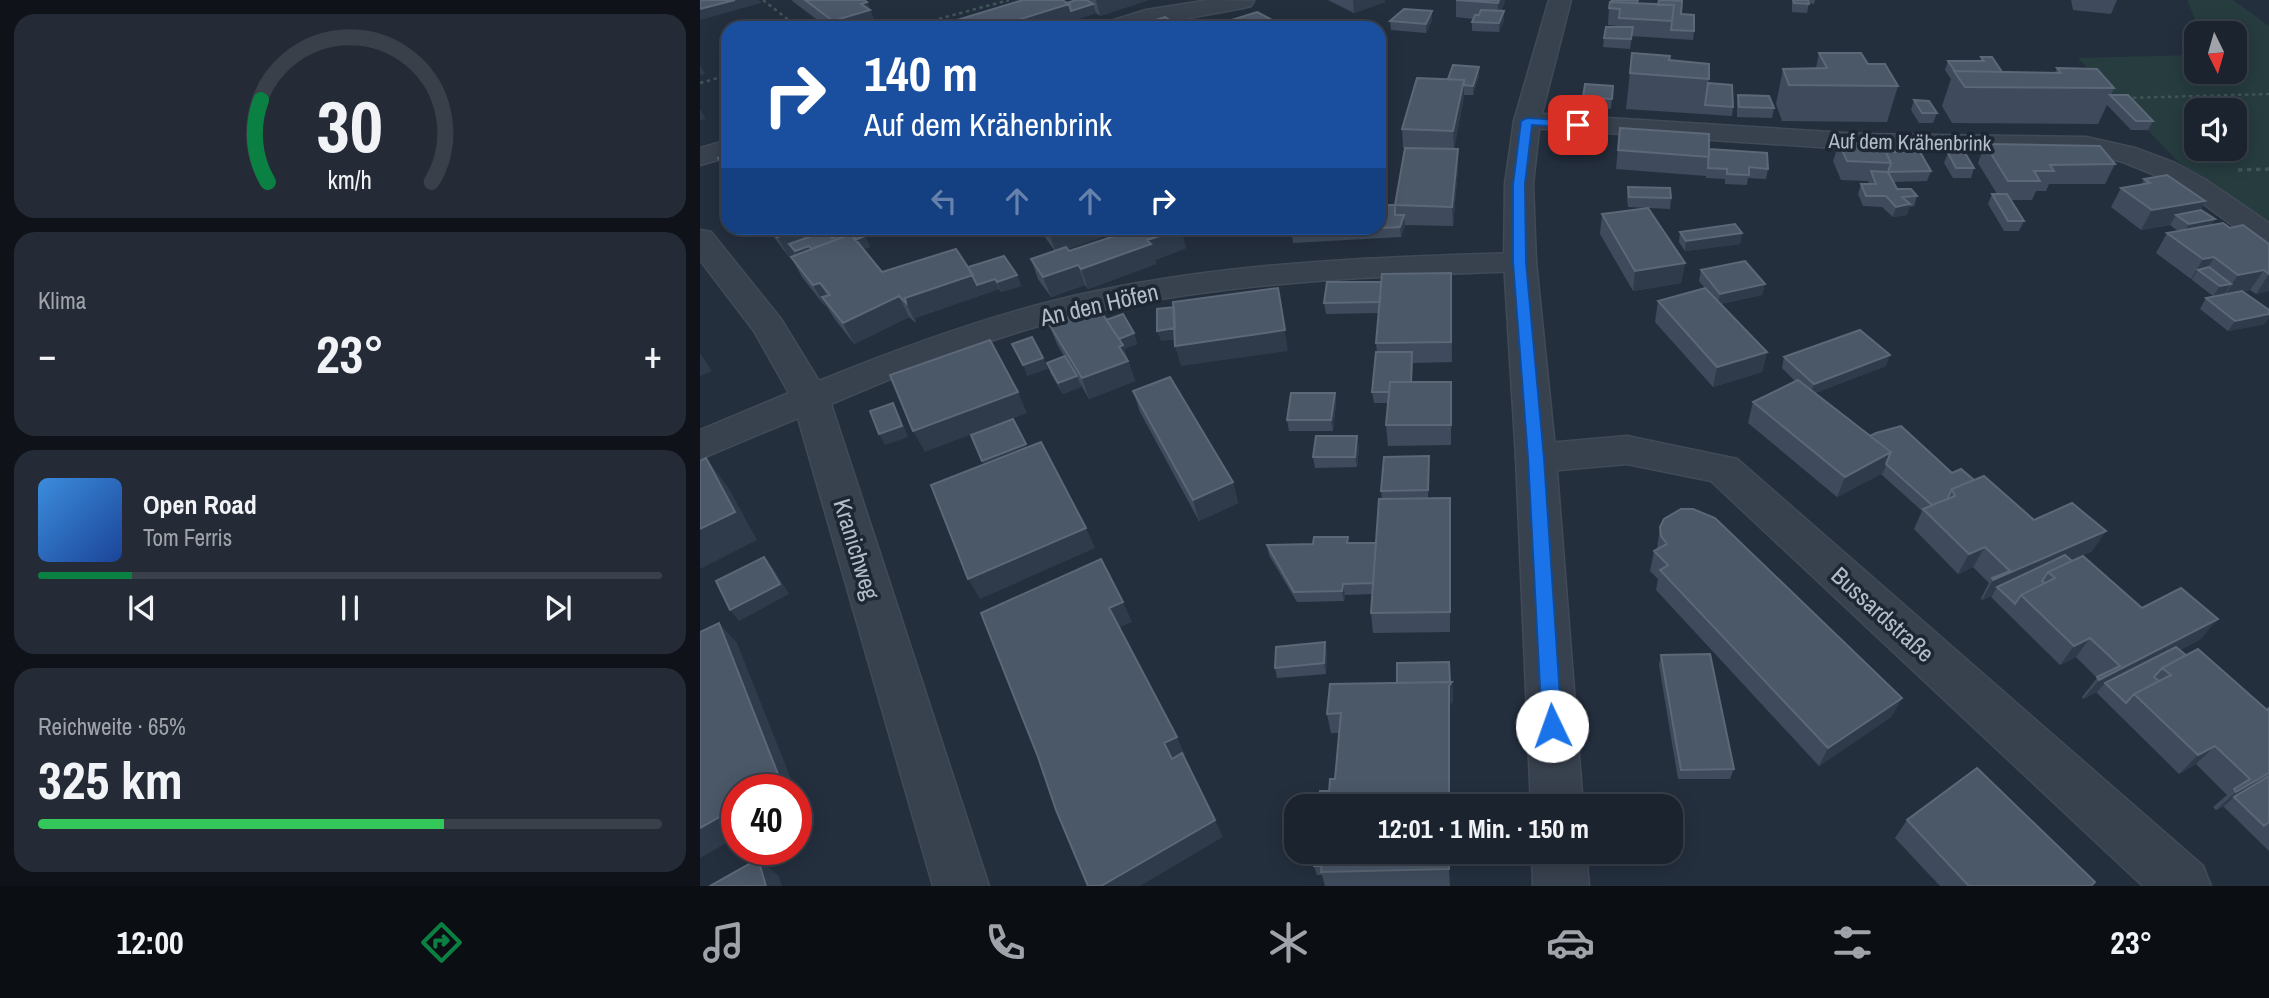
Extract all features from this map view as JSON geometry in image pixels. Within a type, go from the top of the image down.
[{"type":"street","points":[[1555,794],[1536,458],[1520,262],[1519,184],[1527,121],[1560,0]]},
{"type":"street","points":[[1134,21],[1243,1]]},
{"type":"street","name":"Auf dem Krähenbrink","points":[[1527,121],[1863,142],[2086,145],[2151,162],[2182,178],[2269,237]]},
{"type":"street","points":[[700,157],[721,150]]},
{"type":"street","name":"Kranichweg","points":[[700,239],[769,327],[810,397],[961,886]]},
{"type":"street","name":"An den Höfen","points":[[700,445],[810,397],[982,333],[1095,301],[1190,284],[1337,268],[1520,262]]},
{"type":"street","name":"Bussardstraße","points":[[1536,458],[1627,450],[1723,469],[2183,886]]},
{"type":"street","points":[[1560,864],[1561,886]]},
{"type":"path","points":[[764,0],[790,21]]},
{"type":"path","points":[[991,0],[997,4]]},
{"type":"path","points":[[932,21],[1009,0]]},
{"type":"path","points":[[700,83],[721,77]]},
{"type":"path","points":[[2125,99],[2269,94]]},
{"type":"path","points":[[2234,170],[2269,169]]},
{"type":"green space","points":[[2187,0],[2233,0],[2269,26],[2269,227],[2190,174],[2078,58],[2184,55],[2184,84],[2247,84],[2247,21],[2196,21]]},
{"type":"building","points":[[735,0],[700,9],[700,1]]},
{"type":"building","points":[[805,0],[864,0],[867,2],[861,4],[870,10],[833,21]]},
{"type":"building","points":[[1023,0],[1062,0],[1069,4],[1014,21],[954,21]]},
{"type":"building","points":[[1086,0],[1093,4],[1071,11],[1067,3]]},
{"type":"building","points":[[1456,0],[1499,0],[1498,3]]},
{"type":"building","points":[[1638,0],[1637,3],[1611,2]]},
{"type":"building","points":[[1659,0],[1682,1],[1681,14],[1694,15],[1694,31],[1671,30],[1674,5],[1658,5]]},
{"type":"building","points":[[1793,0],[1808,0],[1809,4],[1794,3]]},
{"type":"building","points":[[1610,2],[1674,5],[1672,21],[1619,18],[1620,9],[1609,8]]},
{"type":"building","points":[[1404,9],[1432,11],[1426,24],[1390,21]]},
{"type":"building","points":[[1481,10],[1504,11],[1499,23],[1472,22]]},
{"type":"building","points":[[1257,12],[1274,21],[1228,21]]},
{"type":"building","points":[[1165,17],[1171,21],[1152,21]]},
{"type":"building","points":[[1606,27],[1633,27],[1631,39],[1604,38]]},
{"type":"building","points":[[1632,53],[1670,56],[1669,60],[1709,64],[1709,79],[1630,73]]},
{"type":"building","points":[[1819,53],[1861,53],[1868,64],[1885,64],[1898,86],[1789,85],[1783,69],[1827,68]]},
{"type":"building","points":[[1981,57],[1992,57],[2002,72],[1955,71],[1948,61],[1984,61]]},
{"type":"building","points":[[1453,65],[1479,67],[1473,86],[1464,85],[1464,80],[1448,79]]},
{"type":"building","points":[[2057,68],[2097,69],[2114,88],[1965,87],[1954,71],[2061,73]]},
{"type":"building","points":[[1417,78],[1464,80],[1453,131],[1402,129]]},
{"type":"building","points":[[1708,83],[1732,85],[1733,107],[1705,105]]},
{"type":"building","points":[[1585,84],[1613,86],[1612,99],[1583,97]]},
{"type":"building","points":[[1738,95],[1769,96],[1774,108],[1739,107]]},
{"type":"building","points":[[2110,95],[2128,95],[2153,121],[2136,121]]},
{"type":"building","points":[[1914,100],[1929,101],[1937,113],[1922,113]]},
{"type":"building","points":[[1620,128],[1709,134],[1709,157],[1618,150]]},
{"type":"building","points":[[1839,143],[1881,143],[1891,163],[1847,161]]},
{"type":"building","points":[[1985,144],[2100,146],[2115,164],[2050,165],[2054,171],[2034,171],[2040,181],[2008,181]]},
{"type":"building","points":[[1405,148],[1458,149],[1452,207],[1395,205]]},
{"type":"building","points":[[1709,149],[1767,153],[1768,169],[1749,167],[1749,175],[1727,174],[1727,169],[1708,168]]},
{"type":"building","points":[[1886,152],[1920,152],[1931,171],[1888,172],[1891,163]]},
{"type":"building","points":[[1948,153],[1965,153],[1974,168],[1956,168]]},
{"type":"building","points":[[1871,171],[1888,172],[1897,189],[1911,189],[1917,196],[1902,197],[1910,204],[1896,207],[1886,196],[1866,196],[1861,184],[1876,184]]},
{"type":"building","points":[[2167,175],[2205,201],[2152,210],[2121,188],[2150,183],[2144,179]]},
{"type":"building","points":[[1628,187],[1670,188],[1671,198],[1629,197]]},
{"type":"building","points":[[1992,194],[2007,194],[2024,221],[2008,221]]},
{"type":"building","points":[[1386,205],[1395,205],[1395,215],[1404,215],[1400,227],[1386,228]]},
{"type":"building","points":[[1648,208],[1685,263],[1635,271],[1602,214]]},
{"type":"building","points":[[2201,210],[2215,219],[2189,224],[2176,215]]},
{"type":"building","points":[[2223,223],[2230,228],[2243,225],[2269,244],[2269,274],[2264,270],[2238,275],[2214,257],[2203,259],[2167,233]]},
{"type":"building","points":[[1735,224],[1742,233],[1686,241],[1680,232]]},
{"type":"building","points":[[815,235],[829,235],[832,238],[848,235],[811,249],[809,246],[795,251],[789,244]]},
{"type":"building","points":[[852,235],[865,236],[855,240]]},
{"type":"building","points":[[852,235],[882,272],[956,249],[973,275],[905,298],[906,303],[899,296],[843,323],[822,297],[830,295],[820,283],[813,285],[791,257]]},
{"type":"building","points":[[1118,235],[1162,235],[1147,240],[1151,244],[1081,269],[1078,265],[1043,277],[1031,259],[1066,247],[1069,251]]},
{"type":"building","points":[[1004,256],[1017,275],[977,285],[968,267]]},
{"type":"building","points":[[1745,261],[1765,284],[1720,294],[1701,270]]},
{"type":"building","points":[[2209,267],[2231,284],[2220,286],[2198,270]]},
{"type":"building","points":[[1451,273],[1451,342],[1376,343],[1382,274]]},
{"type":"building","points":[[1327,282],[1381,282],[1380,302],[1324,303]]},
{"type":"building","points":[[1278,288],[1285,330],[1175,346],[1173,302]]},
{"type":"building","points":[[1705,288],[1767,352],[1717,367],[1658,301]]},
{"type":"building","points":[[2242,291],[2269,310],[2269,314],[2235,321],[2206,298]]},
{"type":"building","points":[[1098,307],[1123,345],[1119,347],[1128,361],[1082,378],[1049,324]]},
{"type":"building","points":[[1174,307],[1175,328],[1157,331],[1157,309]]},
{"type":"building","points":[[1123,314],[1134,333],[1119,339],[1106,320]]},
{"type":"building","points":[[1860,330],[1890,355],[1814,384],[1784,357]]},
{"type":"building","points":[[1032,337],[1043,358],[1023,365],[1012,344]]},
{"type":"building","points":[[990,340],[1018,392],[913,431],[890,375]]},
{"type":"building","points":[[1376,352],[1412,352],[1411,382],[1390,382],[1389,392],[1372,392]]},
{"type":"building","points":[[1065,356],[1077,376],[1058,383],[1047,363]]},
{"type":"building","points":[[1170,377],[1233,482],[1193,500],[1133,391]]},
{"type":"building","points":[[1798,380],[1891,452],[1845,477],[1753,402]]},
{"type":"building","points":[[1390,382],[1451,382],[1451,425],[1386,425]]},
{"type":"building","points":[[1291,393],[1335,393],[1331,420],[1287,420]]},
{"type":"building","points":[[893,403],[902,426],[879,434],[870,411]]},
{"type":"building","points":[[1013,419],[1026,444],[982,461],[971,435]]},
{"type":"building","points":[[1901,426],[1952,473],[1961,469],[1974,480],[1952,489],[1947,499],[1932,505],[1886,464],[1891,452],[1870,436]]},
{"type":"building","points":[[1316,436],[1357,436],[1355,457],[1313,457]]},
{"type":"building","points":[[1041,442],[1086,528],[968,579],[931,485]]},
{"type":"building","points":[[1429,456],[1428,490],[1381,491],[1384,457]]},
{"type":"building","points":[[706,458],[735,512],[700,529],[700,461]]},
{"type":"building","points":[[1984,476],[2034,520],[2072,503],[2106,531],[1993,580],[1992,578],[2010,571],[1985,547],[1969,554],[1923,509],[1955,496],[1952,489]]},
{"type":"building","points":[[1450,498],[1450,612],[1371,613],[1379,499]]},
{"type":"building","points":[[1681,509],[1693,509],[1715,518],[1902,698],[1828,748],[1660,570],[1668,565],[1654,551],[1667,544],[1661,536],[1660,527],[1664,519]]},
{"type":"building","points":[[1314,537],[1348,537],[1347,543],[1376,543],[1373,583],[1343,584],[1342,591],[1294,592],[1267,545],[1313,544]]},
{"type":"building","points":[[2065,555],[2072,561],[2048,572],[2042,581],[2045,583],[2021,595],[2015,604],[1997,587]]},
{"type":"building","points":[[2083,556],[2142,608],[2181,588],[2218,619],[2099,680],[2097,677],[2120,666],[2090,638],[2074,646],[2021,595],[2055,578],[2048,572]]},
{"type":"building","points":[[764,557],[780,584],[730,610],[716,581]]},
{"type":"building","points":[[1101,559],[1123,602],[1109,608],[1177,737],[1164,743],[1172,759],[1182,753],[1215,820],[1101,886],[1088,886],[981,613]]},
{"type":"building","points":[[719,623],[778,774],[721,774],[721,816],[700,828],[700,632]]},
{"type":"building","points":[[1325,642],[1324,663],[1275,668],[1276,647]]},
{"type":"building","points":[[2176,647],[2186,655],[2162,668],[2154,677],[2159,681],[2134,694],[2126,703],[2105,683]]},
{"type":"building","points":[[2198,649],[2267,710],[2269,708],[2269,773],[2236,792],[2234,789],[2250,779],[2215,746],[2198,755],[2134,694],[2171,675],[2162,668]]},
{"type":"building","points":[[1710,654],[1734,769],[1681,770],[1661,655]]},
{"type":"building","points":[[1449,662],[1450,682],[1397,683],[1397,663]]},
{"type":"building","points":[[1452,682],[1449,686],[1449,794],[1329,794],[1330,779],[1335,779],[1341,713],[1327,714],[1330,684]]},
{"type":"building","points":[[1977,768],[2095,882],[2091,886],[1969,886],[1907,820]]},
{"type":"building","points":[[2269,776],[2269,822],[2264,826],[2234,797]]},
{"type":"building","points":[[1322,864],[1449,864],[1449,869],[1321,872]]},
{"type":"building","points":[[747,865],[760,865],[766,886],[710,886]]},
{"type":"route","points":[[1552,726],[1536,458],[1520,262],[1519,184],[1527,121],[1578,125]]}]
